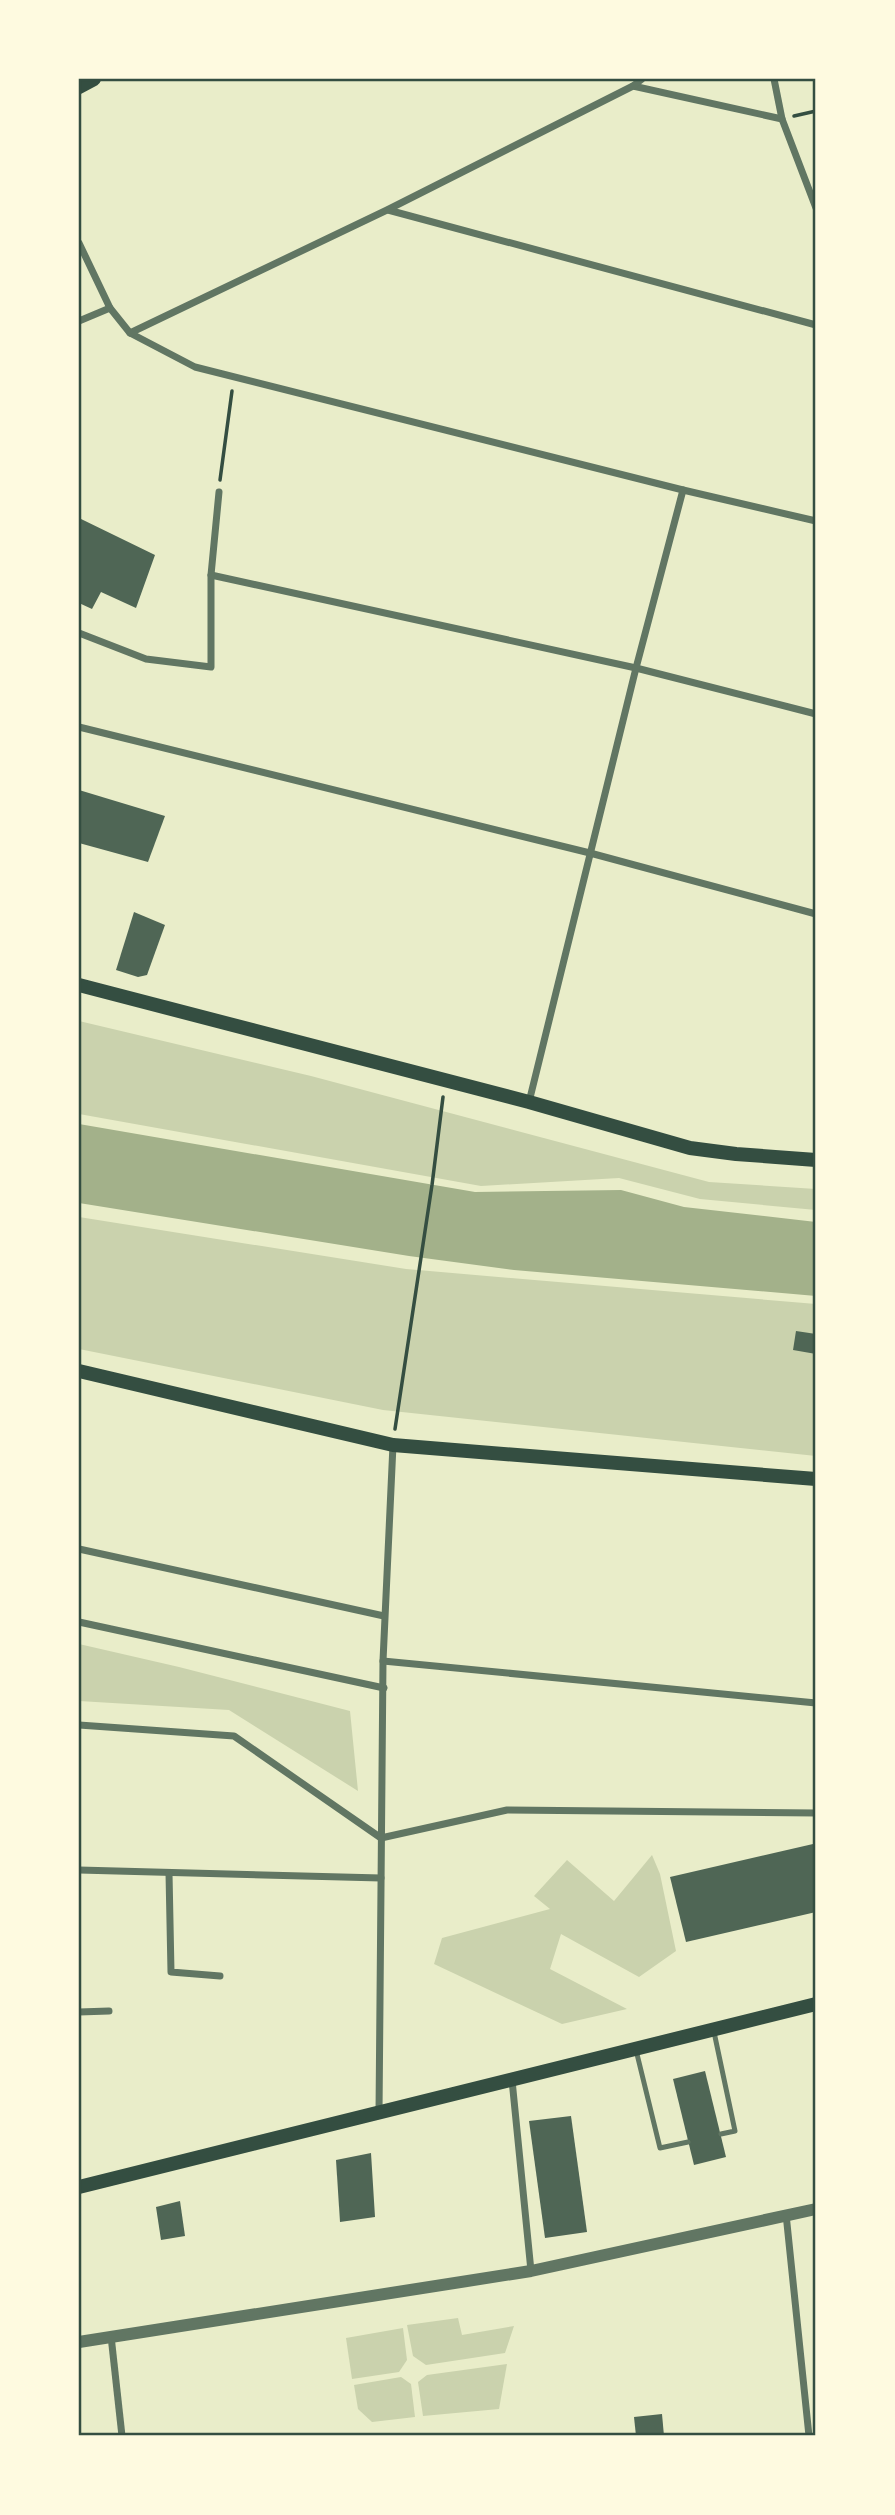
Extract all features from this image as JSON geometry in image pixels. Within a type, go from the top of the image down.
[{"type":"main road","points":[[79,88],[94,79]]},
{"type":"main road","points":[[79,985],[529,1102],[690,1148],[816,1160]]},
{"type":"main road","points":[[79,1371],[393,1445],[816,1479]]},
{"type":"main road","points":[[79,2187],[816,2004]]},
{"type":"street","points":[[130,333],[387,210],[633,86],[642,79]]},
{"type":"street","points":[[774,79],[782,119],[816,208]]},
{"type":"street","points":[[633,86],[782,119]]},
{"type":"street","points":[[387,210],[816,325]]},
{"type":"street","points":[[79,243],[110,308],[130,333],[195,367],[816,522]]},
{"type":"street","points":[[79,321],[110,308]]},
{"type":"street","points":[[529,1102],[682,490]]},
{"type":"street","points":[[79,633],[146,659],[211,667],[211,575],[219,492]]},
{"type":"street","points":[[211,575],[636,668],[816,714]]},
{"type":"street","points":[[79,727],[590,853],[816,915]]},
{"type":"street","points":[[379,2113],[383,1661],[393,1445]]},
{"type":"street","points":[[79,1549],[384,1616]]},
{"type":"street","points":[[79,1622],[384,1688]]},
{"type":"street","points":[[383,1661],[816,1703]]},
{"type":"street","points":[[79,1725],[234,1736],[381,1838],[507,1810],[816,1813]]},
{"type":"street","points":[[79,1870],[381,1878]]},
{"type":"street","points":[[169,1873],[171,1972],[219,1976]]},
{"type":"street","points":[[79,2012],[109,2011]]},
{"type":"street","points":[[512,2080],[531,2272]]},
{"type":"street","points":[[79,2342],[531,2272],[816,2209]]},
{"type":"street","points":[[786,2214],[808,2436]]},
{"type":"street","points":[[111,2336],[122,2436]]},
{"type":"lane","points":[[713,2029],[735,2131],[720,2134]]},
{"type":"lane","points":[[635,2049],[660,2148],[688,2142]]},
{"type":"path","points":[[782,119],[816,111]]},
{"type":"path","points":[[219,492],[233,378]]},
{"type":"path","points":[[393,1445],[421,1266],[445,1080]]},
{"type":"shaded area","points":[[79,1021],[311,1076],[709,1182],[816,1189],[816,1210],[700,1199],[619,1178],[481,1186],[79,1114]]},
{"type":"shaded area","points":[[79,1124],[475,1192],[621,1190],[684,1207],[816,1222],[816,1296],[514,1270],[409,1256],[79,1203]]},
{"type":"shaded area","points":[[79,1217],[406,1269],[816,1304],[816,1456],[383,1410],[79,1349]]},
{"type":"shaded area","points":[[79,1644],[350,1711],[358,1791],[229,1710],[79,1701]]},
{"type":"shaded area","points":[[652,1855],[660,1874],[676,1951],[639,1977],[561,1934],[550,1969],[627,2009],[562,2024],[434,1964],[442,1938],[550,1909],[534,1896],[567,1860],[614,1901]]},
{"type":"shaded area","points":[[458,2318],[462,2335],[514,2326],[505,2353],[426,2365],[413,2356],[407,2325]]},
{"type":"shaded area","points":[[403,2328],[407,2360],[399,2372],[352,2379],[346,2338]]},
{"type":"shaded area","points":[[507,2364],[499,2409],[423,2416],[418,2382],[427,2375]]},
{"type":"shaded area","points":[[401,2377],[411,2384],[415,2417],[372,2422],[358,2409],[354,2385]]},
{"type":"building","points":[[79,518],[155,555],[136,608],[101,592],[92,609],[79,603]]},
{"type":"building","points":[[79,790],[165,816],[148,862],[79,843]]},
{"type":"building","points":[[134,912],[165,925],[147,975],[138,977],[116,970]]},
{"type":"building","points":[[796,1331],[816,1334],[816,1354],[793,1350]]},
{"type":"building","points":[[813,1844],[816,1858],[816,1912],[686,1942],[670,1877]]},
{"type":"building","points":[[705,2071],[726,2157],[694,2165],[673,2079]]},
{"type":"building","points":[[571,2116],[587,2232],[545,2238],[529,2121]]},
{"type":"building","points":[[371,2153],[375,2217],[340,2222],[336,2160]]},
{"type":"building","points":[[180,2201],[185,2236],[161,2240],[156,2207]]},
{"type":"building","points":[[662,2414],[664,2436],[636,2436],[634,2417]]}]
